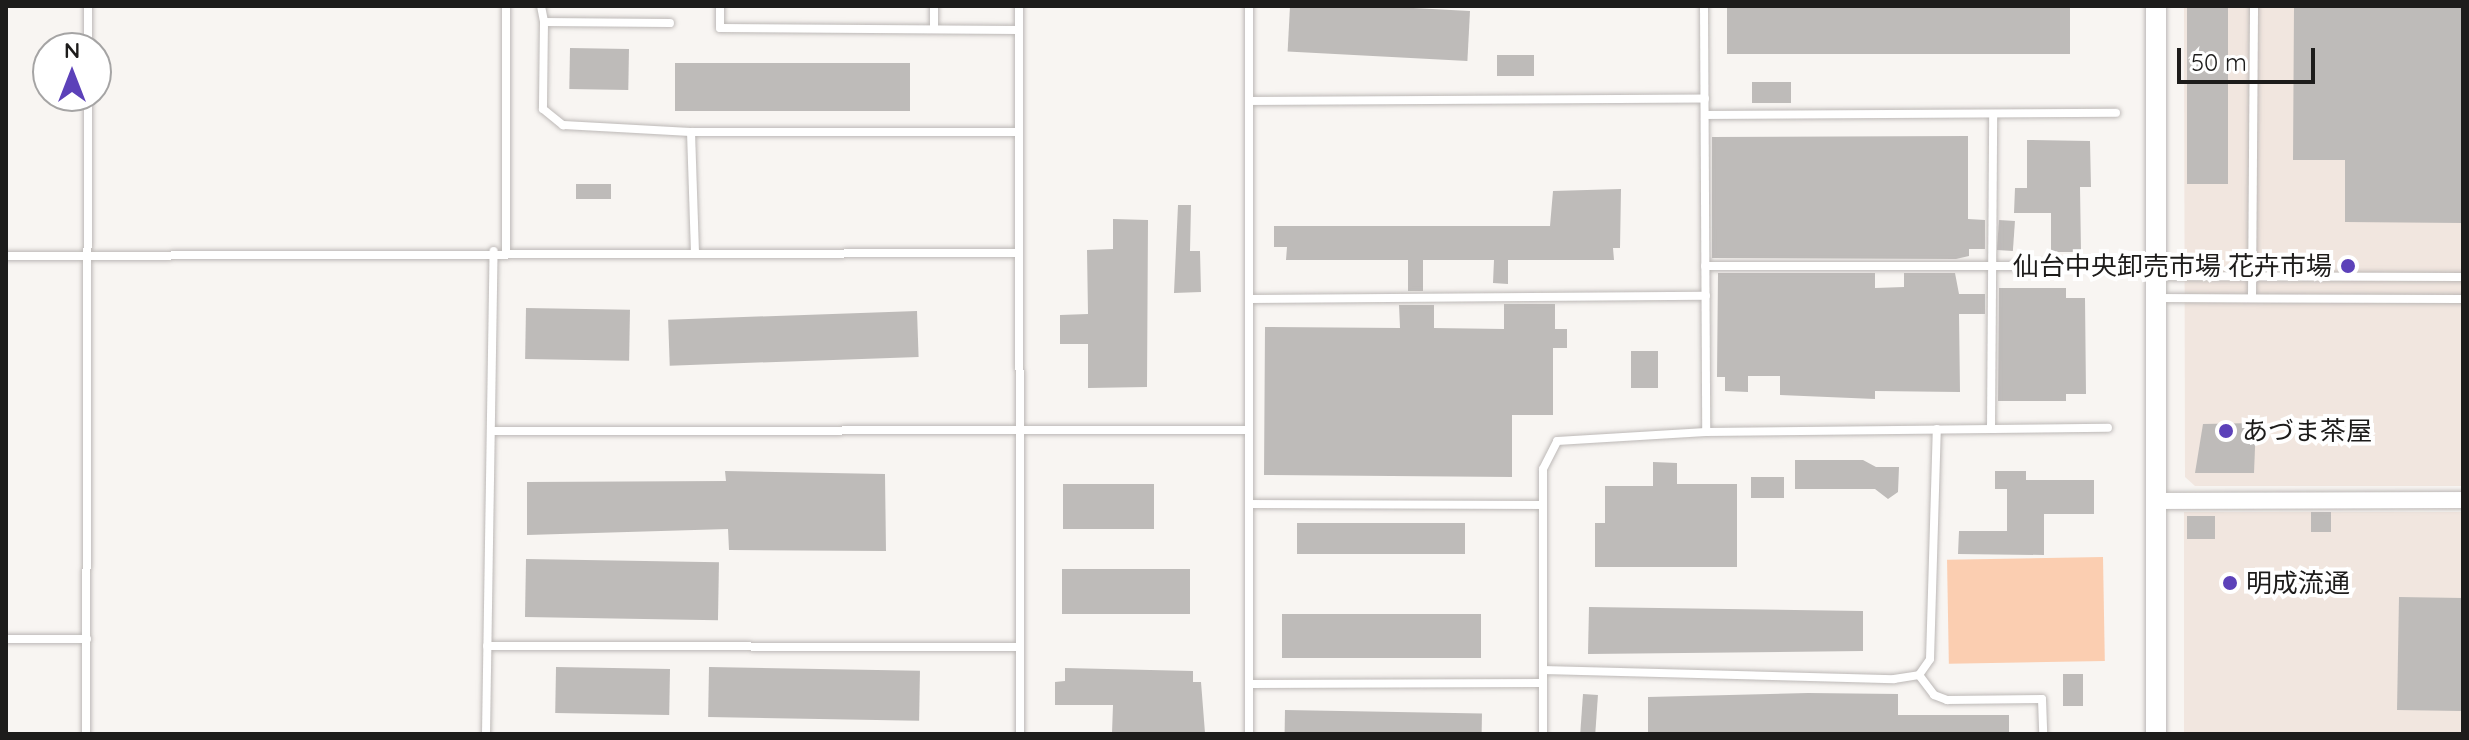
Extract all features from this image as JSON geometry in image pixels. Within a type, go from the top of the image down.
[{"type":"street","points":[[2156,6],[2156,734]]},
{"type":"street","points":[[2156,501],[2463,500]]},
{"type":"lane","points":[[88,6],[88,32]]},
{"type":"lane","points":[[506,6],[506,251]]},
{"type":"lane","points":[[541,6],[544,22],[543,109],[563,125],[691,132],[1019,132]]},
{"type":"lane","points":[[720,6],[720,28],[1019,30]]},
{"type":"lane","points":[[934,6],[934,29]]},
{"type":"lane","points":[[1019,6],[1017,432],[1020,734]]},
{"type":"lane","points":[[1249,6],[1249,734]]},
{"type":"lane","points":[[1704,6],[1706,432]]},
{"type":"lane","points":[[2252,298],[2254,6]]},
{"type":"lane","points":[[544,22],[670,23]]},
{"type":"lane","points":[[1249,101],[1705,99]]},
{"type":"lane","points":[[86,734],[88,112]]},
{"type":"lane","points":[[1705,115],[2116,113]]},
{"type":"lane","points":[[1991,428],[1993,114]]},
{"type":"lane","points":[[691,132],[695,251]]},
{"type":"lane","points":[[486,734],[494,251]]},
{"type":"lane","points":[[6,256],[494,251],[1019,253]]},
{"type":"lane","points":[[1705,266],[2113,266]]},
{"type":"lane","points":[[2156,275],[2463,277]]},
{"type":"lane","points":[[1249,299],[1706,296]]},
{"type":"lane","points":[[2156,298],[2463,299]]},
{"type":"lane","points":[[1543,734],[1543,469],[1557,441],[1706,432],[2108,428]]},
{"type":"lane","points":[[1919,675],[1930,659],[1937,429]]},
{"type":"lane","points":[[491,431],[1249,430]]},
{"type":"lane","points":[[1249,504],[1543,505]]},
{"type":"lane","points":[[6,639],[87,639]]},
{"type":"lane","points":[[487,646],[1020,647]]},
{"type":"lane","points":[[1543,670],[1919,675]]},
{"type":"lane","points":[[1919,675],[1934,695],[1947,700],[2042,699],[2043,734]]},
{"type":"lane","points":[[1249,684],[1543,683]]},
{"type":"shaded area","points":[[2184,6],[2463,6],[2463,486],[2195,486],[2185,477]]},
{"type":"shaded area","points":[[2184,512],[2463,512],[2463,734],[2184,734]]},
{"type":"shaded area","points":[[2103,557],[2105,661],[1949,664],[1947,560]]},
{"type":"building","points":[[1290,6],[1470,11],[1467,61],[1288,52]]},
{"type":"building","points":[[1727,6],[2070,6],[2070,54],[1727,54]]},
{"type":"building","points":[[2187,6],[2228,6],[2228,184],[2187,184]]},
{"type":"building","points":[[2294,6],[2463,6],[2463,223],[2345,222],[2345,160],[2293,160]]},
{"type":"building","points":[[570,48],[629,49],[628,90],[569,89]]},
{"type":"building","points":[[1497,55],[1534,55],[1534,76],[1497,76]]},
{"type":"building","points":[[675,63],[910,63],[910,111],[675,111]]},
{"type":"building","points":[[1752,82],[1791,82],[1791,103],[1752,103]]},
{"type":"building","points":[[1968,136],[1968,219],[1985,220],[1985,249],[1969,249],[1969,256],[1956,259],[1712,258],[1712,137]]},
{"type":"building","points":[[2027,140],[2090,141],[2091,187],[2080,187],[2081,252],[2051,252],[2051,213],[2014,213],[2015,188],[2027,188]]},
{"type":"building","points":[[576,184],[611,184],[611,199],[576,199]]},
{"type":"building","points":[[1621,189],[1620,248],[1613,248],[1614,260],[1508,260],[1508,284],[1493,283],[1494,260],[1423,260],[1423,291],[1408,291],[1408,260],[1286,260],[1287,247],[1274,247],[1274,226],[1550,226],[1553,191]]},
{"type":"building","points":[[1178,205],[1191,205],[1190,251],[1200,251],[1201,292],[1174,293]]},
{"type":"building","points":[[1113,219],[1148,220],[1147,387],[1088,388],[1088,344],[1060,344],[1060,315],[1088,314],[1087,250],[1113,249]]},
{"type":"building","points":[[1999,220],[2015,221],[2013,251],[1997,250]]},
{"type":"building","points":[[1718,273],[1875,273],[1875,288],[1904,287],[1904,273],[1955,273],[1959,294],[1985,294],[1985,314],[1959,314],[1960,392],[1875,391],[1875,399],[1780,395],[1780,376],[1748,376],[1748,392],[1725,391],[1725,377],[1717,377]]},
{"type":"building","points":[[1999,288],[2066,288],[2066,298],[2085,298],[2086,394],[2066,394],[2066,401],[1998,401]]},
{"type":"building","points":[[1504,304],[1555,304],[1555,329],[1567,329],[1567,348],[1553,348],[1553,415],[1512,415],[1512,477],[1264,475],[1265,327],[1400,328],[1399,305],[1434,305],[1434,328],[1504,329]]},
{"type":"building","points":[[526,308],[630,310],[629,361],[525,359]]},
{"type":"building","points":[[917,311],[919,357],[670,366],[668,320]]},
{"type":"building","points":[[1631,351],[1658,351],[1658,388],[1631,388]]},
{"type":"building","points":[[2256,423],[2254,473],[2195,473],[2203,424]]},
{"type":"building","points":[[1795,460],[1863,460],[1876,467],[1899,467],[1898,492],[1888,499],[1875,489],[1795,489]]},
{"type":"building","points":[[1653,462],[1677,463],[1677,484],[1737,484],[1737,567],[1595,567],[1595,523],[1605,523],[1605,486],[1653,486]]},
{"type":"building","points":[[725,471],[885,474],[886,551],[729,550],[728,529],[527,535],[527,482],[726,481]]},
{"type":"building","points":[[1995,471],[2026,471],[2026,480],[2094,480],[2094,514],[2044,514],[2044,555],[1958,554],[1959,531],[2007,531],[2007,489],[1995,489]]},
{"type":"building","points":[[1751,477],[1784,477],[1784,498],[1751,498]]},
{"type":"building","points":[[1063,484],[1154,484],[1154,529],[1063,529]]},
{"type":"building","points":[[2311,512],[2331,512],[2331,532],[2311,532]]},
{"type":"building","points":[[2187,516],[2215,516],[2215,539],[2187,539]]},
{"type":"building","points":[[1297,523],[1465,523],[1465,554],[1297,554]]},
{"type":"building","points":[[526,559],[719,562],[718,620],[525,617]]},
{"type":"building","points":[[1062,569],[1190,569],[1190,614],[1062,614]]},
{"type":"building","points":[[2399,597],[2463,598],[2461,711],[2397,710]]},
{"type":"building","points":[[1589,607],[1863,611],[1863,651],[1588,654]]},
{"type":"building","points":[[1282,614],[1481,614],[1481,658],[1282,658]]},
{"type":"building","points":[[556,667],[670,669],[669,715],[555,713]]},
{"type":"building","points":[[709,667],[920,671],[919,721],[708,717]]},
{"type":"building","points":[[1065,668],[1193,671],[1193,682],[1201,682],[1205,733],[1112,733],[1113,705],[1055,705],[1055,682],[1065,681]]},
{"type":"building","points":[[2063,674],[2083,674],[2083,706],[2063,706]]},
{"type":"building","points":[[1583,694],[1598,695],[1595,734],[1580,734]]},
{"type":"building","points":[[1898,694],[1898,715],[2009,715],[2009,734],[1648,734],[1648,697]]},
{"type":"building","points":[[1285,710],[1482,713],[1482,734],[1285,734]]},
{"type":"place","name":"仙台中央卸売市場 花卉市場","points":[[2348,266]]},
{"type":"place","name":"あづま茶屋","points":[[2226,431]]},
{"type":"place","name":"明成流通","points":[[2230,583]]}]
